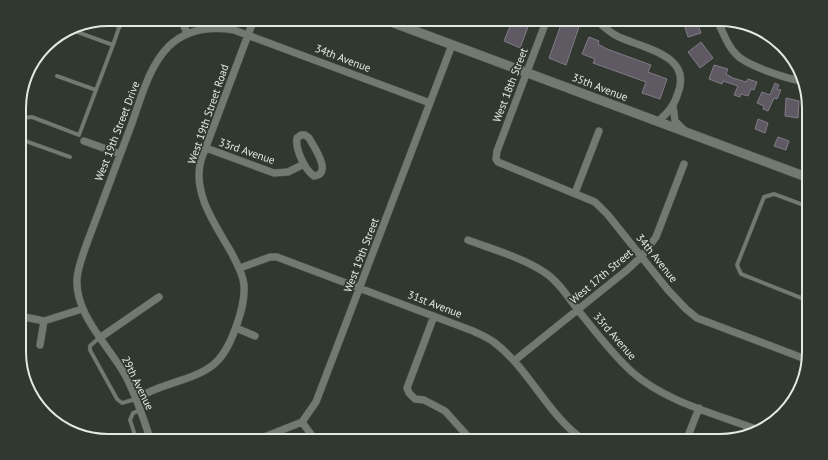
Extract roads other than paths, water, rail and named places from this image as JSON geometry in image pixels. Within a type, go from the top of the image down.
[{"type":"main road","name":"35th Avenue","points":[[402,26],[802,175]]},
{"type":"street","points":[[184,26],[187,32],[219,28],[248,35]]},
{"type":"street","name":"West 19th Street Road","points":[[136,399],[164,386],[203,372],[214,365],[227,349],[236,328],[244,299],[244,284],[240,268],[208,210],[201,193],[198,176],[206,148],[251,26]]},
{"type":"street","name":"West 18th Street","points":[[496,159],[497,151],[544,26]]},
{"type":"street","points":[[604,26],[618,37],[666,56],[681,74],[682,82],[673,106],[666,115],[657,122]]},
{"type":"street","points":[[720,26],[729,44],[741,59],[786,78],[797,80]]},
{"type":"street","name":"West 19th Street Drive","points":[[82,309],[77,287],[79,268],[120,154],[157,61],[169,46],[187,32]]},
{"type":"street","name":"34th Avenue","points":[[248,35],[430,103]]},
{"type":"street","name":"West 19th Street","points":[[302,422],[316,402],[452,45]]},
{"type":"street","points":[[673,106],[675,121],[687,132]]},
{"type":"street","points":[[575,193],[599,131]]},
{"type":"street","points":[[301,135],[305,135],[309,138],[323,166],[322,173],[318,176],[314,176],[304,164],[296,143],[296,138],[301,135]]},
{"type":"street","points":[[84,141],[120,154]]},
{"type":"street","name":"33rd Avenue","points":[[206,148],[274,173],[288,172],[304,164]]},
{"type":"street","name":"34th Avenue","points":[[496,159],[509,168],[588,198],[602,208],[682,304],[698,318],[802,358]]},
{"type":"street","name":"West 17th Street","points":[[514,361],[642,256],[656,237],[684,164]]},
{"type":"street","name":"33rd Avenue","points":[[468,240],[534,266],[544,272],[632,372],[669,396],[752,428]]},
{"type":"street","name":"31st Avenue","points":[[240,268],[270,257],[277,257],[473,331],[493,341],[514,361],[575,434]]},
{"type":"street","points":[[100,337],[159,297]]},
{"type":"street","points":[[26,317],[44,321],[82,309]]},
{"type":"street","name":"29th Avenue","points":[[82,309],[124,374],[141,410],[150,434]]},
{"type":"street","points":[[434,316],[407,388],[409,393],[416,399],[424,400],[445,410],[466,434]]},
{"type":"street","points":[[40,345],[44,321]]},
{"type":"street","points":[[236,328],[255,336]]},
{"type":"street","points":[[689,434],[699,408]]},
{"type":"street","points":[[272,434],[302,422],[311,434]]},
{"type":"lane","points":[[26,118],[32,117],[79,135],[120,27]]},
{"type":"lane","points":[[77,32],[113,45]]},
{"type":"lane","points":[[57,76],[96,90]]},
{"type":"lane","points":[[26,141],[70,157]]},
{"type":"lane","points":[[802,204],[774,194],[764,197],[737,264],[741,274],[802,298]]},
{"type":"lane","points":[[100,337],[89,348],[117,399],[122,403],[136,399]]},
{"type":"lane","points":[[135,434],[130,420],[133,413],[141,410]]}]
